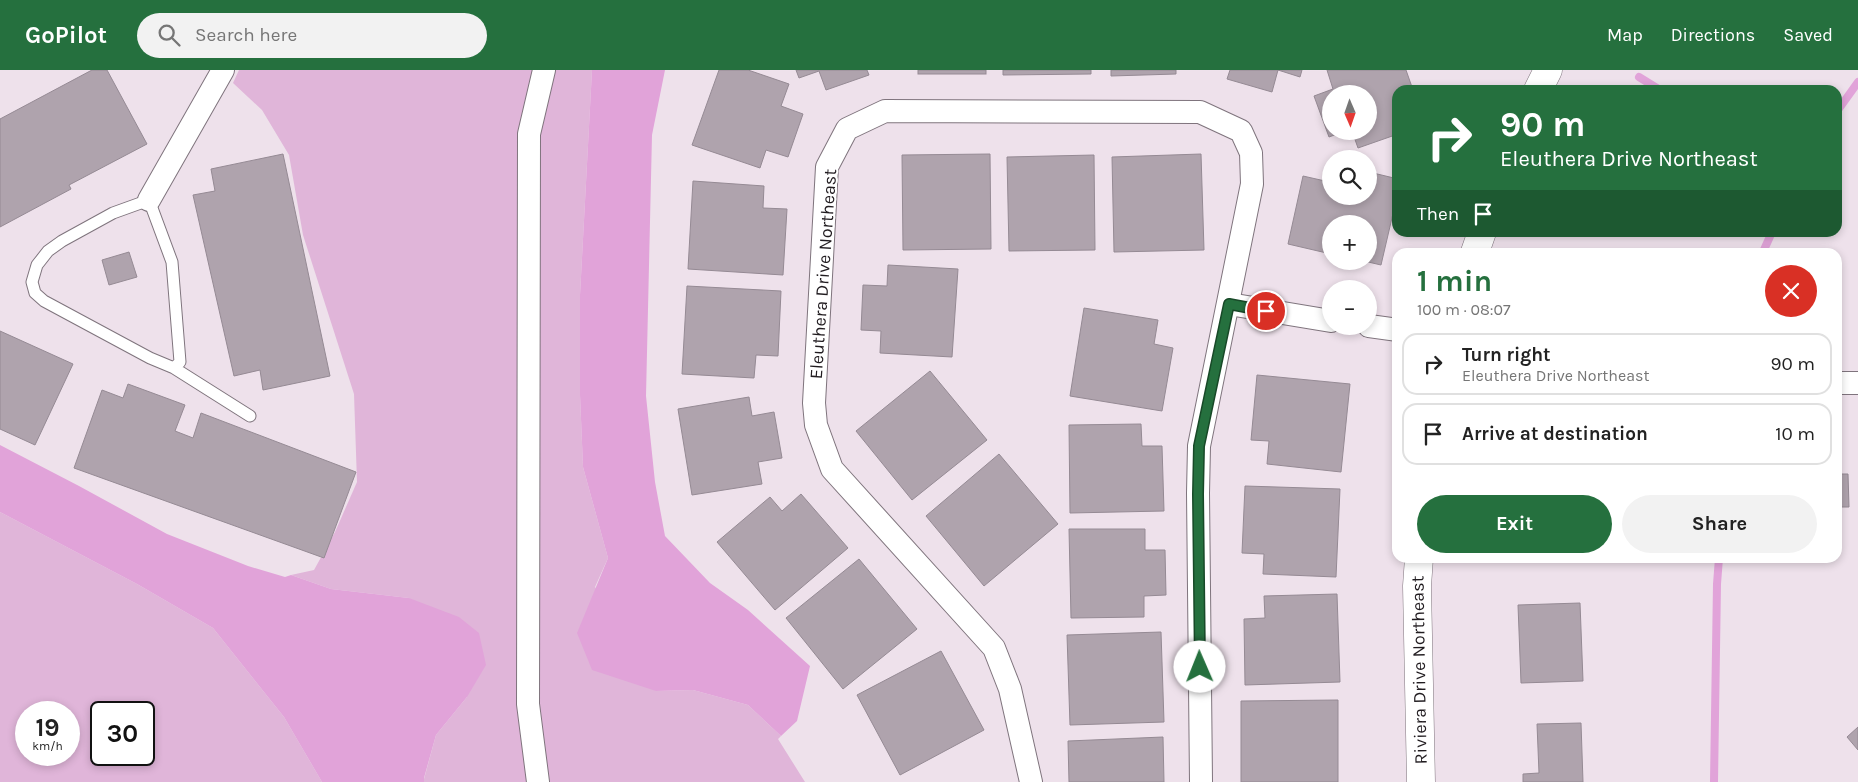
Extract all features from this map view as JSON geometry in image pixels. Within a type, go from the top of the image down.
[{"type":"street","points":[[149,200],[223,70]]},
{"type":"street","points":[[538,782],[528,704],[528,144],[544,70]]},
{"type":"street","points":[[1540,85],[1548,70]]},
{"type":"street","name":"Eleuthera Drive Northeast","points":[[1031,782],[1010,689],[994,648],[832,469],[816,425],[814,403],[827,167],[847,129],[885,111],[1200,112],[1240,131],[1251,153],[1252,184],[1199,446],[1201,782]]},
{"type":"street","points":[[1229,304],[1322,320]]},
{"type":"street","points":[[1377,327],[1392,329]]},
{"type":"street","points":[[1842,383],[1858,383]]},
{"type":"street","name":"Riviera Drive Northeast","points":[[1419,563],[1417,586],[1421,782]]},
{"type":"lane","points":[[174,368],[180,362],[172,262],[149,200],[113,213],[48,251],[37,265],[32,282],[35,293],[44,300],[150,358],[174,368],[250,416]]},
{"type":"shaded area","points":[[239,70],[592,70],[580,295],[580,395],[583,467],[608,558],[595,587],[656,691],[693,690],[748,705],[781,736],[778,739],[805,782],[424,782],[436,735],[467,697],[409,598],[331,589],[291,575],[314,570],[335,532],[357,482],[354,394],[303,235],[289,155],[262,110],[233,83]]},
{"type":"shaded area","points":[[592,70],[665,70],[652,135],[646,396],[655,482],[665,536],[710,583],[748,610],[810,666],[797,721],[781,736],[748,705],[693,690],[656,691],[592,670],[577,633],[608,558],[583,467],[580,395],[580,295]]},
{"type":"shaded area","points":[[0,445],[167,534],[248,566],[285,577],[291,575],[331,589],[409,598],[459,617],[479,633],[486,665],[467,697],[436,735],[424,782],[322,782],[284,717],[213,628],[137,584],[0,512]]},
{"type":"shaded area","points":[[0,512],[137,584],[213,628],[284,717],[322,782],[0,782]]},
{"type":"building","points":[[92,70],[107,70],[147,144],[69,185],[71,189],[0,227],[0,119]]},
{"type":"building","points":[[719,70],[748,70],[789,84],[781,106],[803,114],[788,157],[766,150],[760,168],[692,145]]},
{"type":"building","points":[[796,70],[867,70],[869,75],[826,90],[819,71],[799,78]]},
{"type":"building","points":[[918,70],[986,70],[986,74],[918,74]]},
{"type":"building","points":[[1003,70],[1091,70],[1091,74],[1003,75]]},
{"type":"building","points":[[1111,70],[1176,70],[1176,74],[1111,76]]},
{"type":"building","points":[[1230,70],[1278,70],[1272,92],[1227,79]]},
{"type":"building","points":[[1278,70],[1302,70],[1300,77]]},
{"type":"building","points":[[1327,70],[1406,70],[1411,85],[1392,85],[1392,136],[1358,148],[1355,140],[1378,140],[1378,85],[1332,85]]},
{"type":"building","points":[[1322,93],[1322,118],[1314,96]]},
{"type":"building","points":[[283,154],[330,376],[263,390],[260,370],[234,376],[193,195],[215,191],[211,169]]},
{"type":"building","points":[[990,154],[991,249],[903,250],[902,155]]},
{"type":"building","points":[[1201,154],[1204,250],[1114,252],[1112,157]]},
{"type":"building","points":[[1094,155],[1095,250],[1009,251],[1007,157]]},
{"type":"building","points":[[1377,174],[1392,178],[1392,218],[1381,265],[1377,264],[1377,215],[1322,215],[1322,252],[1288,244],[1303,176],[1322,180],[1322,205],[1377,205]]},
{"type":"building","points":[[693,181],[764,186],[763,208],[787,209],[783,275],[688,269]]},
{"type":"building","points":[[129,252],[137,277],[109,285],[102,260]]},
{"type":"building","points":[[888,265],[958,269],[952,357],[880,353],[881,331],[861,330],[863,285],[887,286]]},
{"type":"building","points":[[687,286],[781,291],[778,356],[756,355],[754,378],[682,374]]},
{"type":"building","points":[[1084,308],[1158,320],[1154,344],[1173,348],[1162,411],[1070,396]]},
{"type":"building","points":[[0,331],[73,364],[35,445],[0,429]]},
{"type":"building","points":[[930,371],[987,440],[912,500],[856,431]]},
{"type":"building","points":[[1257,375],[1350,384],[1341,472],[1267,464],[1269,441],[1251,440]]},
{"type":"building","points":[[128,384],[185,405],[175,431],[193,438],[201,413],[356,472],[324,558],[74,468],[102,390],[123,398]]},
{"type":"building","points":[[749,397],[752,416],[774,412],[782,458],[758,462],[762,484],[692,495],[678,409]]},
{"type":"building","points":[[1141,424],[1142,446],[1162,446],[1164,511],[1070,513],[1069,425]]},
{"type":"building","points":[[999,454],[1058,524],[984,586],[926,516]]},
{"type":"building","points":[[1842,474],[1848,474],[1849,507],[1842,507]]},
{"type":"building","points":[[1245,486],[1340,489],[1336,577],[1263,574],[1264,554],[1242,553]]},
{"type":"building","points":[[801,494],[848,548],[775,610],[717,542],[770,497],[782,511]]},
{"type":"building","points":[[1069,529],[1145,529],[1145,550],[1165,550],[1166,595],[1144,596],[1144,617],[1071,618]]},
{"type":"building","points":[[859,559],[917,629],[843,689],[786,618]]},
{"type":"building","points":[[1337,594],[1340,682],[1245,685],[1244,619],[1265,618],[1264,596]]},
{"type":"building","points":[[1580,603],[1583,681],[1521,683],[1518,605]]},
{"type":"building","points":[[1161,632],[1164,722],[1070,725],[1067,635]]},
{"type":"building","points":[[941,651],[984,730],[900,775],[857,695]]},
{"type":"building","points":[[1338,700],[1338,782],[1241,782],[1241,701]]},
{"type":"building","points":[[1581,723],[1583,782],[1523,782],[1523,774],[1539,773],[1537,724]]},
{"type":"building","points":[[1858,727],[1858,750],[1847,737]]},
{"type":"building","points":[[1163,737],[1164,782],[1069,782],[1068,741]]},
{"type":"waterway","points":[[1639,77],[1652,85]]},
{"type":"waterway","points":[[1842,104],[1858,82]]},
{"type":"waterway","points":[[1765,248],[1770,237]]},
{"type":"waterway","points":[[1714,782],[1719,563]]},
{"type":"route","points":[[1200,667],[1199,446],[1229,304],[1266,311]]}]
